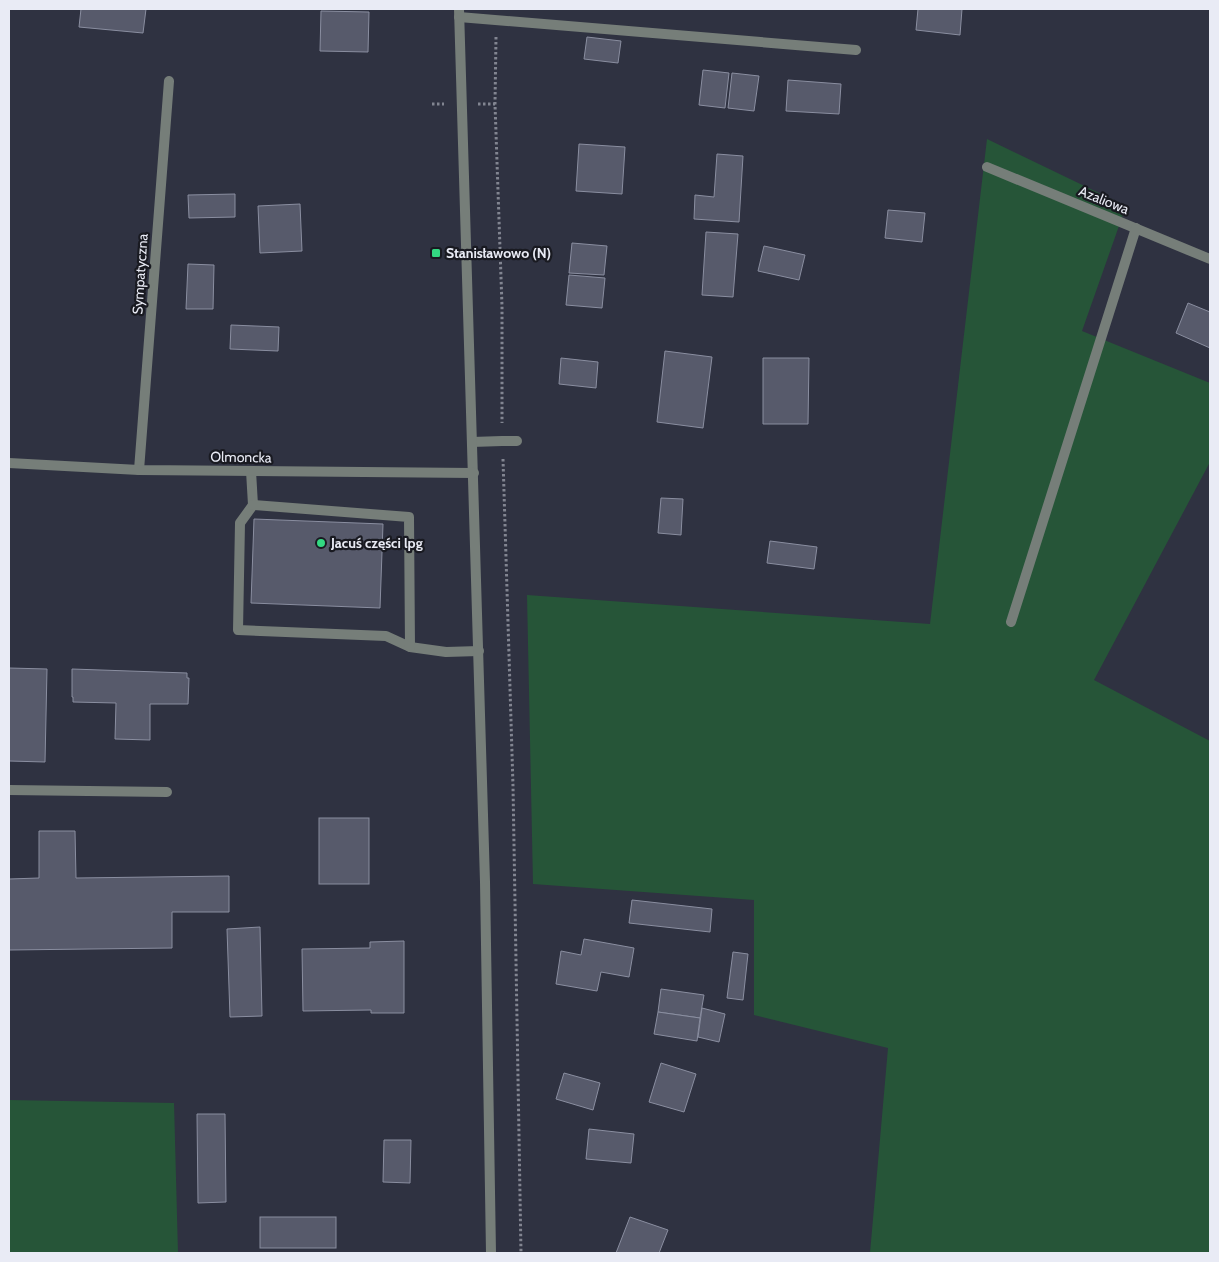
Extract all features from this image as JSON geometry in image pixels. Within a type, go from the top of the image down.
[{"type":"street","points":[[491,1253],[485,882],[459,13],[496,20],[856,50]]},
{"type":"street","name":"Sympatyczna","points":[[140,470],[169,81]]},
{"type":"street","name":"Azaliowa","points":[[987,167],[1210,259]]},
{"type":"street","points":[[1012,622],[1136,228]]},
{"type":"street","points":[[472,442],[517,441]]},
{"type":"street","name":"Olmoncka","points":[[9,463],[140,470],[474,473]]},
{"type":"street","points":[[251,471],[253,505],[240,523],[238,630],[386,636],[410,647],[446,652],[479,651]]},
{"type":"street","points":[[253,505],[409,517],[410,647]]},
{"type":"street","points":[[9,790],[167,792]]},
{"type":"path","points":[[496,20],[495,104],[502,306],[502,441],[514,796],[521,1253]]},
{"type":"green space","points":[[987,139],[1126,206],[1082,331],[1210,383],[1210,462],[1094,680],[1210,741],[1210,1253],[870,1253],[888,1048],[754,1015],[754,900],[533,884],[527,595],[930,624]]},
{"type":"green space","points":[[9,1100],[174,1103],[178,1253],[9,1253]]},
{"type":"building","points":[[81,9],[146,9],[143,33],[79,27]]},
{"type":"building","points":[[918,9],[962,9],[960,35],[916,30]]},
{"type":"building","points":[[321,11],[369,12],[368,52],[320,51]]},
{"type":"building","points":[[587,37],[621,41],[618,63],[584,59]]},
{"type":"building","points":[[703,70],[729,73],[725,108],[699,105]]},
{"type":"building","points":[[732,73],[759,76],[754,111],[728,108]]},
{"type":"building","points":[[788,80],[841,84],[839,114],[786,111]]},
{"type":"building","points":[[579,144],[625,147],[622,194],[576,191]]},
{"type":"building","points":[[717,154],[743,156],[739,222],[694,219],[695,195],[714,197]]},
{"type":"building","points":[[235,194],[235,217],[189,218],[188,195]]},
{"type":"building","points":[[300,204],[302,251],[260,253],[258,206]]},
{"type":"building","points":[[888,210],[925,213],[922,242],[885,238]]},
{"type":"building","points":[[706,232],[738,234],[733,297],[702,295]]},
{"type":"building","points":[[572,243],[607,246],[604,275],[569,273]]},
{"type":"building","points":[[764,246],[805,255],[799,280],[758,271]]},
{"type":"building","points":[[188,264],[214,265],[213,309],[186,309]]},
{"type":"building","points":[[569,275],[605,278],[602,308],[566,305]]},
{"type":"building","points":[[1188,303],[1210,312],[1210,348],[1176,333]]},
{"type":"building","points":[[231,325],[279,327],[278,351],[230,349]]},
{"type":"building","points":[[665,351],[712,357],[703,428],[657,422]]},
{"type":"building","points":[[561,358],[598,362],[596,388],[559,384]]},
{"type":"building","points":[[763,358],[809,358],[808,424],[763,424]]},
{"type":"building","points":[[661,498],[683,499],[681,535],[658,533]]},
{"type":"building","points":[[254,519],[383,524],[380,608],[251,603]]},
{"type":"building","points":[[770,541],[817,547],[814,569],[767,563]]},
{"type":"building","points":[[9,668],[47,669],[45,762],[9,761]]},
{"type":"building","points":[[72,669],[187,673],[187,678],[189,678],[188,704],[150,704],[150,740],[115,739],[116,703],[73,702]]},
{"type":"building","points":[[319,818],[369,818],[369,884],[319,884]]},
{"type":"building","points":[[39,831],[75,831],[76,878],[229,876],[229,912],[172,912],[172,948],[9,950],[9,879],[39,878]]},
{"type":"building","points":[[632,900],[712,909],[710,932],[629,923]]},
{"type":"building","points":[[260,927],[262,1016],[230,1017],[227,929]]},
{"type":"building","points":[[584,939],[634,948],[629,977],[601,972],[597,991],[556,984],[561,951],[581,955]]},
{"type":"building","points":[[404,941],[404,1013],[371,1013],[371,1010],[303,1011],[302,949],[370,948],[370,942]]},
{"type":"building","points":[[733,952],[748,954],[743,1000],[727,998]]},
{"type":"building","points":[[661,989],[704,995],[700,1018],[658,1012]]},
{"type":"building","points":[[702,1008],[725,1014],[719,1042],[698,1037]]},
{"type":"building","points":[[658,1012],[700,1018],[697,1041],[654,1034]]},
{"type":"building","points":[[661,1063],[696,1074],[684,1112],[649,1102]]},
{"type":"building","points":[[564,1073],[600,1083],[593,1110],[556,1099]]},
{"type":"building","points":[[197,1114],[225,1114],[226,1202],[198,1203]]},
{"type":"building","points":[[589,1129],[634,1134],[631,1163],[586,1159]]},
{"type":"building","points":[[384,1140],[411,1140],[410,1183],[383,1182]]},
{"type":"building","points":[[260,1217],[336,1217],[336,1248],[260,1248]]},
{"type":"building","points":[[630,1217],[668,1230],[659,1253],[616,1253]]},
{"type":"place","name":"Stanisławowo (N)","points":[[436,253]]},
{"type":"place","name":"Jacuś części lpg","points":[[321,543]]}]
